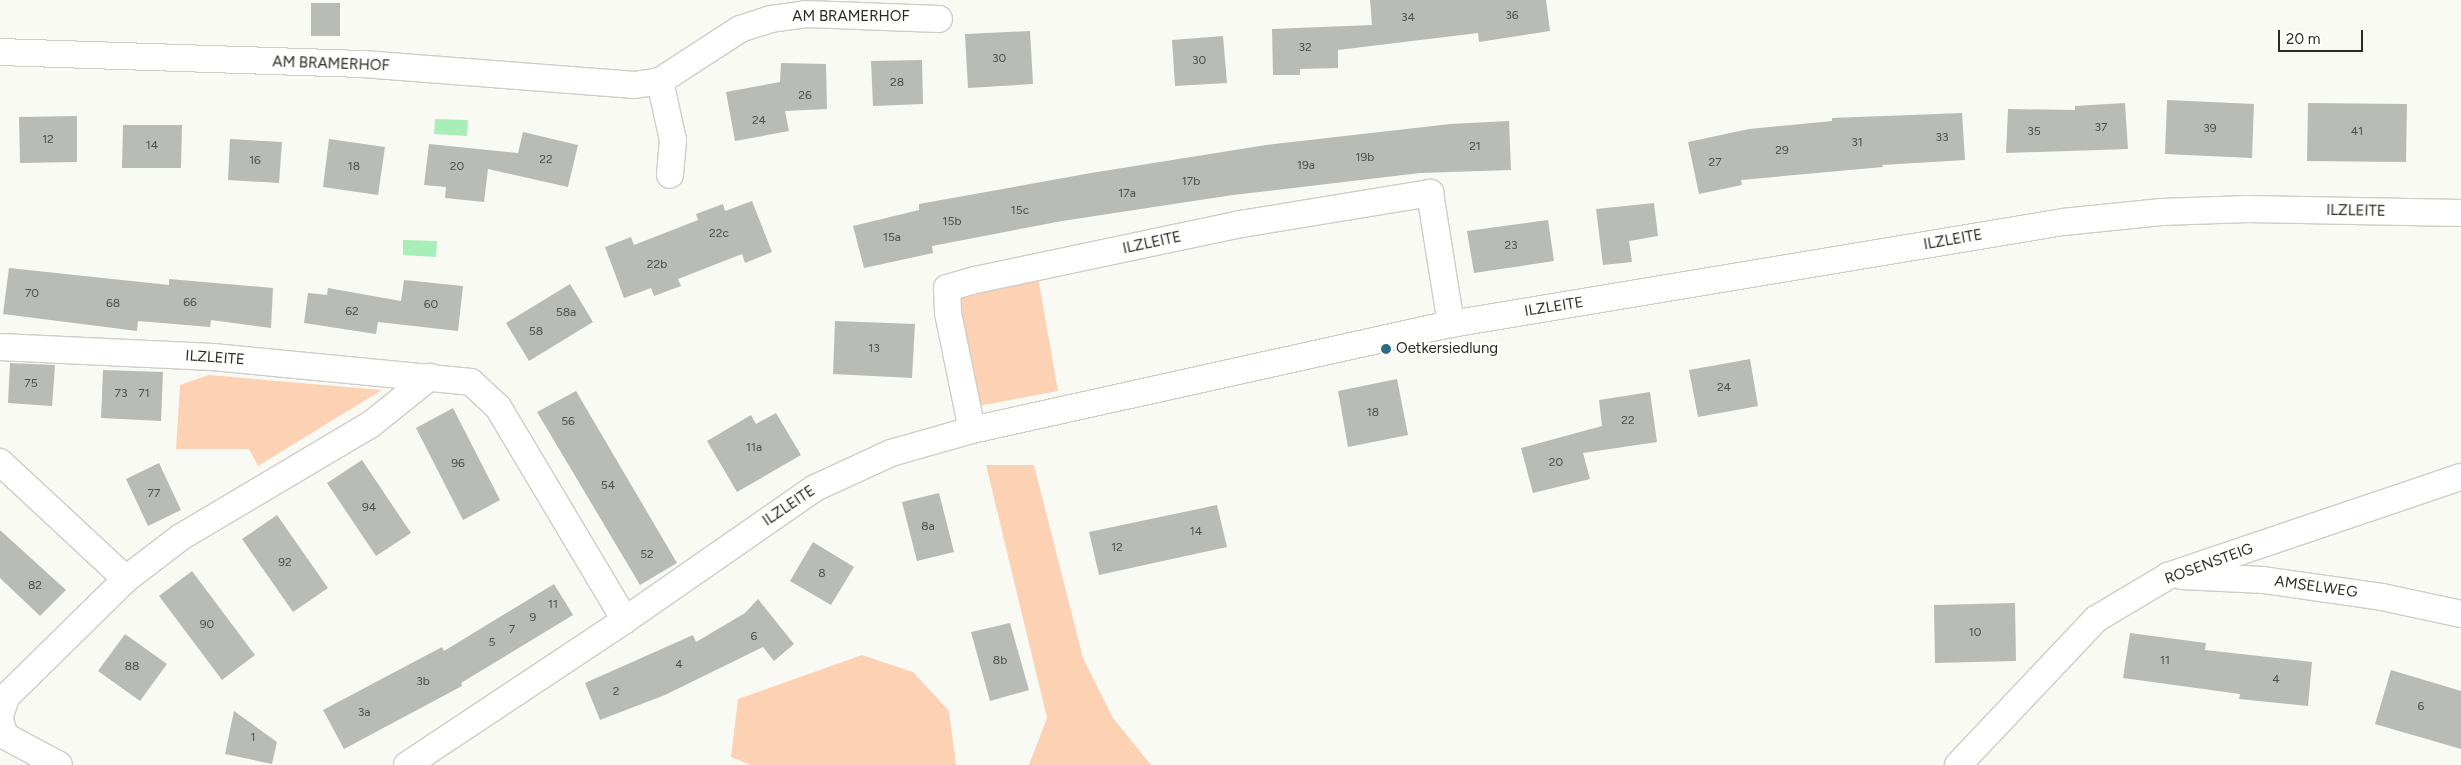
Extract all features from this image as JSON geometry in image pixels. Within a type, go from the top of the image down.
[{"type":"street","name":"AM BRAMERHOF","points":[[0,52],[363,64],[635,85],[660,81],[740,29],[771,19],[805,14],[940,19]]},
{"type":"street","points":[[660,81],[673,140],[670,175]]},
{"type":"street","name":"ILZLEITE","points":[[972,430],[948,313],[947,288],[975,280],[1241,224],[1430,193],[1450,324]]},
{"type":"street","name":"ILZLEITE","points":[[407,765],[626,620],[815,488],[891,453],[972,430],[1450,324],[2063,222],[2161,212],[2248,209],[2461,213]]},
{"type":"street","name":"ILZLEITE","points":[[0,347],[213,357],[472,382],[498,408],[626,620]]},
{"type":"street","points":[[0,716],[6,696],[51,650],[126,579],[180,537],[370,425],[430,377]]},
{"type":"street","points":[[0,462],[126,579]]},
{"type":"street","name":"ROSENSTEIG","points":[[1958,765],[2096,619],[2168,576],[2461,477]]},
{"type":"street","name":"AMSELWEG","points":[[2168,576],[2263,580],[2382,597],[2461,614]]},
{"type":"street","points":[[0,720],[5,736],[59,765]]},
{"type":"shaded area","points":[[435,119],[468,120],[467,136],[434,134]]},
{"type":"shaded area","points":[[403,240],[437,241],[436,257],[403,255]]},
{"type":"shaded area","points":[[1038,277],[1058,391],[979,406],[958,291]]},
{"type":"shaded area","points":[[209,375],[382,390],[258,466],[249,449],[176,449],[180,385]]},
{"type":"shaded area","points":[[986,465],[1034,465],[1083,658],[1113,718],[1151,765],[1029,765],[1047,718]]},
{"type":"shaded area","points":[[862,655],[913,672],[949,711],[956,765],[751,765],[731,757],[738,699]]},
{"type":"building","points":[[1370,0],[1546,0],[1550,31],[1479,42],[1478,33],[1338,50],[1338,68],[1300,69],[1300,75],[1273,75],[1272,29],[1372,25]]},
{"type":"building","points":[[311,3],[340,3],[340,36],[311,36]]},
{"type":"building","points":[[1030,31],[1033,84],[968,88],[965,34]]},
{"type":"building","points":[[1223,36],[1227,83],[1175,86],[1172,40]]},
{"type":"building","points":[[922,60],[923,104],[873,106],[871,61]]},
{"type":"building","points":[[781,63],[826,64],[827,109],[785,111],[789,131],[735,141],[726,92],[780,82]]},
{"type":"building","points":[[2167,100],[2254,104],[2252,158],[2165,154]]},
{"type":"building","points":[[2125,103],[2128,149],[2006,153],[2008,109],[2075,110],[2075,106]]},
{"type":"building","points":[[2308,103],[2407,104],[2406,162],[2307,161]]},
{"type":"building","points":[[1962,113],[1965,160],[1882,165],[1883,167],[1741,180],[1742,185],[1699,194],[1688,142],[1749,129],[1832,121],[1832,118]]},
{"type":"building","points":[[77,116],[77,162],[20,163],[19,117]]},
{"type":"building","points":[[1509,121],[1511,170],[1420,173],[1233,195],[1062,221],[932,246],[933,253],[864,268],[853,226],[919,210],[919,204],[1091,173],[1266,145],[1450,124]]},
{"type":"building","points":[[123,125],[182,125],[181,168],[122,168]]},
{"type":"building","points":[[523,132],[578,145],[568,187],[488,169],[484,202],[445,198],[446,187],[424,185],[429,144],[518,153]]},
{"type":"building","points":[[230,139],[282,142],[279,183],[228,180]]},
{"type":"building","points":[[329,139],[385,147],[378,195],[323,187]]},
{"type":"building","points":[[752,201],[772,252],[745,263],[742,254],[678,279],[681,286],[654,296],[651,288],[624,298],[605,247],[631,237],[634,245],[698,220],[696,214],[723,204],[725,211]]},
{"type":"building","points":[[1654,203],[1658,236],[1629,241],[1632,262],[1603,265],[1596,209]]},
{"type":"building","points":[[1548,220],[1554,261],[1474,273],[1467,231]]},
{"type":"building","points":[[9,268],[169,285],[169,279],[273,288],[271,328],[211,320],[210,327],[138,321],[137,331],[3,314]]},
{"type":"building","points":[[404,280],[463,286],[458,331],[378,322],[376,334],[304,323],[308,293],[327,295],[328,288],[401,301]]},
{"type":"building","points":[[570,284],[593,322],[529,361],[506,323]]},
{"type":"building","points":[[835,321],[915,324],[912,378],[833,374]]},
{"type":"building","points":[[1750,359],[1758,406],[1698,417],[1689,370]]},
{"type":"building","points":[[10,363],[55,365],[52,406],[8,403]]},
{"type":"building","points":[[103,370],[163,372],[161,421],[101,418]]},
{"type":"building","points":[[1397,379],[1408,435],[1348,447],[1338,391]]},
{"type":"building","points":[[576,391],[677,563],[640,585],[537,412]]},
{"type":"building","points":[[1650,392],[1657,442],[1583,453],[1590,479],[1533,493],[1521,448],[1602,426],[1599,400]]},
{"type":"building","points":[[453,408],[500,500],[463,520],[416,428]]},
{"type":"building","points":[[776,413],[801,455],[737,492],[707,441],[751,415],[756,424]]},
{"type":"building","points":[[362,460],[411,533],[376,556],[327,483]]},
{"type":"building","points":[[159,463],[181,510],[148,526],[126,479]]},
{"type":"building","points":[[939,493],[954,552],[917,561],[902,502]]},
{"type":"building","points":[[1217,505],[1227,547],[1099,575],[1089,532]]},
{"type":"building","points":[[277,515],[328,588],[293,612],[242,539]]},
{"type":"building","points":[[0,530],[66,590],[40,616],[0,578]]},
{"type":"building","points":[[813,542],[854,567],[831,605],[790,581]]},
{"type":"building","points":[[192,571],[255,655],[222,680],[159,596]]},
{"type":"building","points":[[554,584],[573,615],[461,683],[462,686],[344,749],[323,710],[442,647],[444,651]]},
{"type":"building","points":[[758,599],[794,644],[774,661],[763,647],[665,695],[600,720],[585,683],[693,635],[696,642],[745,613]]},
{"type":"building","points":[[2015,603],[2016,661],[1935,663],[1934,605]]},
{"type":"building","points":[[1010,623],[1029,690],[990,701],[971,632]]},
{"type":"building","points":[[2130,633],[2206,643],[2205,650],[2312,662],[2308,706],[2239,699],[2240,694],[2123,678]]},
{"type":"building","points":[[125,634],[167,664],[140,701],[98,671]]},
{"type":"building","points":[[2391,670],[2461,691],[2461,749],[2375,724]]},
{"type":"building","points":[[234,711],[277,742],[272,764],[225,754]]},
{"type":"place","name":"Oetkersiedlung","points":[[1386,349]]}]
